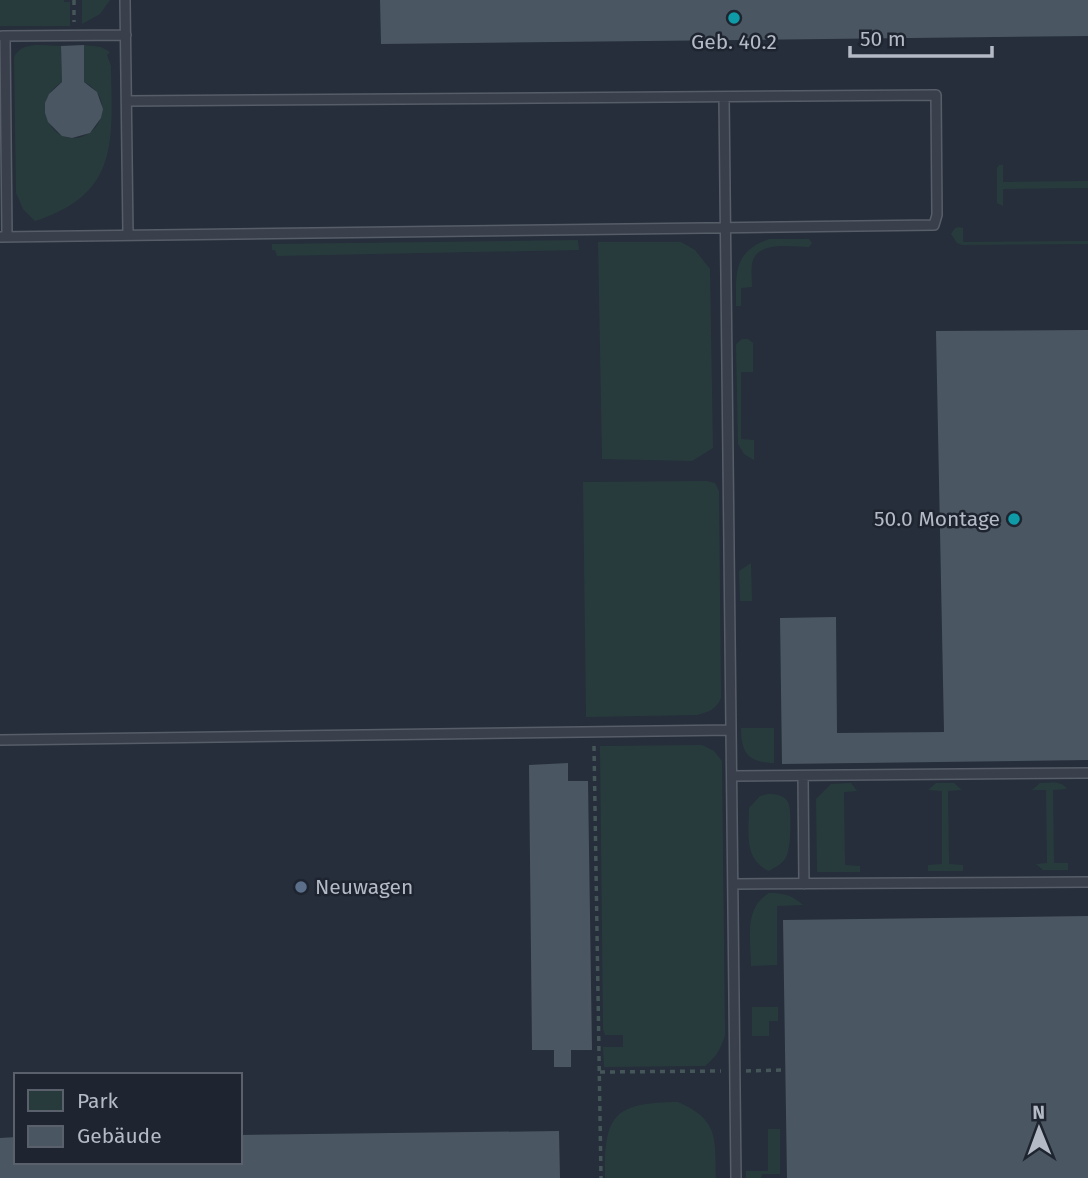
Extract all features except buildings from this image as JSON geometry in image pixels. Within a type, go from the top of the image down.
[{"type":"lane","points":[[125,0],[128,235]]},
{"type":"lane","points":[[126,35],[3,36],[3,237],[934,225],[937,215],[936,95],[127,101]]},
{"type":"lane","points":[[724,98],[736,1178]]},
{"type":"lane","points":[[0,740],[731,730]]},
{"type":"lane","points":[[732,776],[1088,773]]},
{"type":"lane","points":[[803,776],[804,884]]},
{"type":"lane","points":[[733,884],[1088,882]]},
{"type":"path","points":[[74,0],[75,35]]},
{"type":"path","points":[[593,732],[601,1178]]},
{"type":"path","points":[[600,1072],[785,1070]]},
{"type":"green space","points":[[0,0],[70,2],[70,26],[0,26]]},
{"type":"green space","points":[[82,0],[110,0],[100,14],[82,24]]},
{"type":"green space","points":[[84,45],[101,47],[110,52],[107,55],[111,66],[110,140],[105,161],[97,180],[83,196],[63,210],[35,221],[23,209],[16,193],[14,57],[28,46],[61,46],[62,82],[51,92],[46,103],[46,115],[50,125],[58,133],[68,138],[80,137],[97,126],[102,110],[99,95],[84,82]]},
{"type":"green space","points":[[999,165],[1003,165],[1003,182],[1088,181],[1088,188],[1003,189],[1003,206],[997,203]]},
{"type":"green space","points":[[959,227],[963,228],[963,242],[1088,241],[1088,244],[962,245],[957,243],[951,234]]},
{"type":"green space","points":[[769,239],[809,239],[812,243],[809,247],[776,246],[760,251],[752,264],[752,287],[741,288],[741,306],[736,306],[739,265],[749,250]]},
{"type":"green space","points":[[578,240],[579,250],[277,256],[275,250],[272,250],[272,244]]},
{"type":"green space","points":[[598,242],[681,242],[695,250],[710,269],[713,448],[692,461],[602,459]]},
{"type":"green space","points":[[742,339],[753,343],[753,372],[741,372],[741,439],[754,440],[754,460],[744,454],[738,444],[736,344]]},
{"type":"green space","points":[[583,482],[715,483],[719,491],[719,702],[711,710],[697,715],[586,717]]},
{"type":"green space","points":[[751,563],[752,601],[740,601],[739,571]]},
{"type":"green space","points":[[741,728],[774,728],[774,763],[758,761],[748,754],[743,744]]},
{"type":"green space","points":[[702,745],[714,751],[722,761],[725,1035],[718,1052],[705,1066],[604,1067],[603,1047],[623,1047],[623,1035],[605,1035],[603,1029],[600,746]]},
{"type":"green space","points":[[851,783],[857,791],[844,792],[845,865],[860,866],[860,872],[817,872],[816,799],[831,784]]},
{"type":"green space","points":[[936,783],[954,783],[962,790],[948,791],[949,864],[963,865],[963,871],[928,871],[928,865],[942,864],[942,791],[928,790]]},
{"type":"green space","points":[[1040,783],[1058,783],[1067,789],[1053,790],[1054,863],[1068,863],[1068,870],[1043,870],[1036,864],[1047,863],[1046,790],[1032,790]]},
{"type":"green space","points":[[779,795],[788,802],[790,821],[786,857],[769,871],[755,859],[748,835],[749,808],[760,796]]},
{"type":"green space","points":[[769,893],[787,895],[803,905],[777,906],[777,965],[751,966],[752,916],[755,907]]},
{"type":"green space","points":[[752,1007],[778,1007],[778,1021],[769,1021],[769,1036],[752,1036]]},
{"type":"green space","points":[[678,1102],[708,1123],[714,1141],[716,1178],[605,1178],[607,1139],[617,1116],[639,1105]]},
{"type":"green space","points":[[768,1129],[780,1129],[780,1174],[762,1174],[761,1178],[746,1178],[746,1171],[768,1171]]},
{"type":"place","name":"Geb. 40.2","points":[[734,18]]},
{"type":"place","name":"50.0 Montage","points":[[1014,519]]},
{"type":"place","name":"Neuwagen","points":[[301,887]]}]
